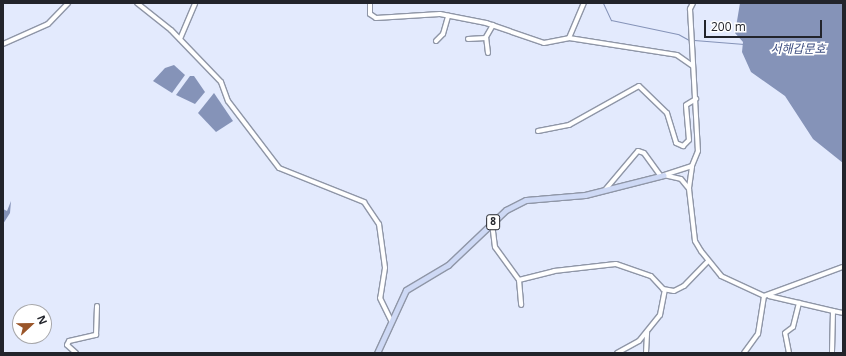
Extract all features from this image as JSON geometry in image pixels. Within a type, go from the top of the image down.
[{"type":"main road","name":"8","points":[[376,353],[406,290],[448,265],[506,210],[526,200],[605,190],[663,175]]},
{"type":"street","points":[[3,44],[48,24],[68,3]]},
{"type":"street","points":[[138,3],[180,39],[221,82],[228,102],[279,168],[364,202],[379,224],[385,268],[380,298],[391,321]]},
{"type":"street","points":[[180,39],[196,3]]},
{"type":"street","points":[[370,3],[370,14],[376,18],[448,16],[493,25],[544,43],[569,38],[670,54],[693,66]]},
{"type":"street","points":[[569,38],[584,3]]},
{"type":"street","points":[[693,3],[690,9],[699,136],[692,166],[689,188],[695,241],[708,260],[733,284],[764,296],[843,313]]},
{"type":"street","points":[[436,42],[443,34],[448,16]]},
{"type":"street","points":[[488,53],[486,38],[493,25]]},
{"type":"street","points":[[468,39],[486,38]]},
{"type":"street","points":[[538,131],[569,125],[639,86],[667,113],[676,143],[683,146],[689,140],[686,104],[696,99]]},
{"type":"street","points":[[605,190],[638,151],[644,153],[663,175],[681,179],[689,188]]},
{"type":"street","points":[[663,175],[692,166]]},
{"type":"street","points":[[492,223],[494,247],[519,280],[520,305]]},
{"type":"street","points":[[665,290],[684,286],[708,260]]},
{"type":"street","points":[[519,280],[554,271],[616,264],[651,276],[665,290]]},
{"type":"street","points":[[769,296],[843,267]]},
{"type":"street","points":[[617,353],[635,344],[647,332],[660,315],[665,290]]},
{"type":"street","points":[[744,353],[758,334],[764,296]]},
{"type":"street","points":[[789,353],[785,333],[793,327],[799,303]]},
{"type":"street","points":[[76,353],[67,345],[69,341],[96,335],[97,306]]},
{"type":"street","points":[[832,353],[833,311]]},
{"type":"street","points":[[646,353],[647,332]]},
{"type":"water","name":"서해갑문호","points":[[740,3],[843,3],[843,163],[813,139],[785,96],[751,72],[742,52],[743,42],[735,33]]},
{"type":"water","points":[[174,65],[185,75],[172,93],[153,81],[165,68]]},
{"type":"water","points":[[190,76],[194,76],[205,92],[195,104],[176,95]]},
{"type":"water","points":[[214,93],[233,121],[216,132],[198,113]]},
{"type":"water","points":[[11,201],[10,213],[3,224],[3,209],[7,211]]},
{"type":"waterway","points":[[603,3],[611,20],[678,34],[689,40]]},
{"type":"waterway","points":[[694,40],[744,44]]}]
